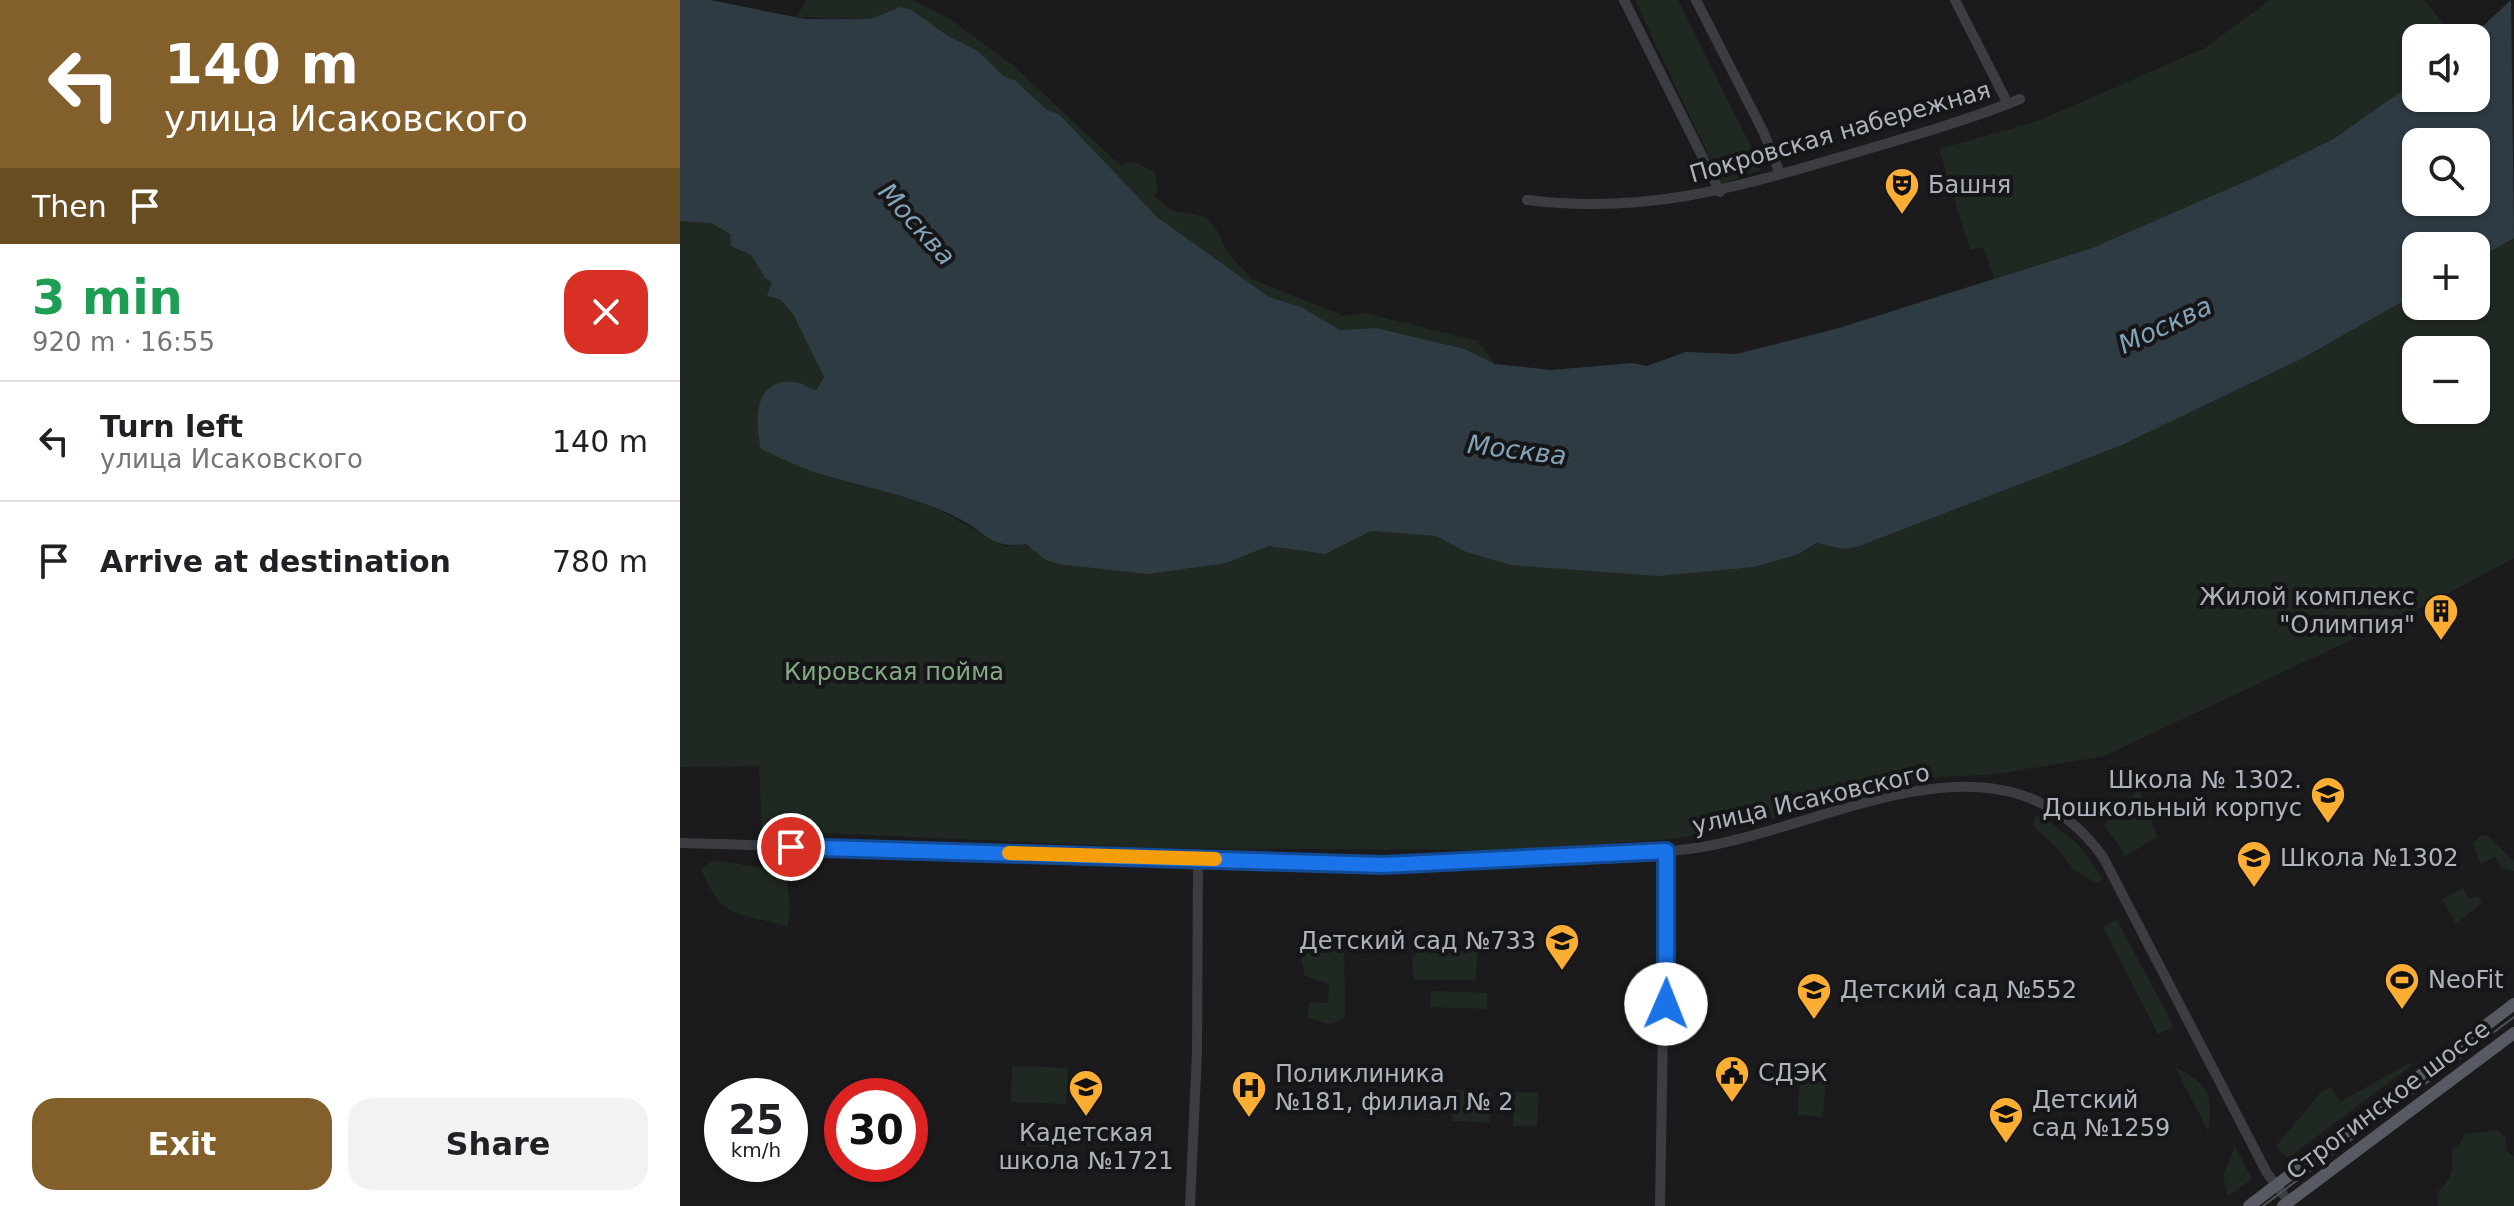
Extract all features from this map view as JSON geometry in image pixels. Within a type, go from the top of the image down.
[{"type":"main road","name":"Строгинское шоссе","points":[[2249,1206],[2514,1004]]},
{"type":"main road","name":"Строгинское шоссе","points":[[2286,1204],[2514,1033]]},
{"type":"street","points":[[1624,0],[1720,192]]},
{"type":"street","points":[[1696,0],[1764,133],[1780,174]]},
{"type":"street","points":[[1955,0],[2008,104]]},
{"type":"street","name":"Покровская набережная","points":[[1527,200],[1617,203],[1688,198],[1720,192],[2020,99]]},
{"type":"street","name":"улица Исаковского","points":[[680,843],[1383,865],[1666,851],[1711,845],[1920,790],[1995,788],[2039,801],[2078,827],[2107,863],[2286,1204]]},
{"type":"street","points":[[1660,1206],[1666,851]]},
{"type":"street","points":[[1190,1206],[1197,1052],[1198,858]]},
{"type":"green space","points":[[807,0],[912,0],[950,19],[1015,67],[1121,166],[1131,161],[1155,172],[1158,189],[1154,196],[1171,210],[1205,217],[1219,233],[1227,252],[1252,279],[1343,316],[1364,313],[1478,341],[1495,364],[1465,349],[1376,328],[1340,330],[1301,307],[1269,297],[1157,217],[1059,114],[1047,110],[1015,80],[1003,76],[978,51],[948,36],[910,9],[900,7],[871,19],[796,17]]},
{"type":"green space","points":[[1635,0],[1678,0],[1762,169],[1722,184]]},
{"type":"green space","points":[[2270,0],[2424,0],[2444,24],[2402,24],[2402,92],[2335,138],[2258,176],[2092,248],[1994,278],[1983,247],[1970,250],[1939,149],[2038,121],[2205,48]]},
{"type":"green space","name":"Кировская пойма","points":[[680,221],[711,223],[730,234],[731,246],[751,255],[765,278],[772,281],[771,299],[781,300],[793,314],[824,377],[816,390],[810,389],[821,474],[919,499],[1006,547],[1026,544],[1044,559],[1226,563],[1269,546],[1325,554],[1371,531],[1436,536],[1466,552],[1799,554],[1816,543],[1844,549],[1857,547],[2122,445],[2303,358],[2402,302],[2402,320],[2490,320],[2490,252],[2514,238],[2514,558],[2428,604],[2104,756],[1997,774],[1926,778],[1731,830],[1670,839],[1520,850],[1156,848],[762,830],[759,766],[680,767]]},
{"type":"green space","points":[[2139,789],[2157,837],[2126,856],[2104,825]]},
{"type":"green space","points":[[2041,815],[2078,844],[2103,879],[2096,883],[2074,870],[2059,850],[2033,826],[2034,817]]},
{"type":"green space","points":[[2487,835],[2514,861],[2514,871],[2502,868],[2495,857],[2480,864],[2473,843],[2480,836]]},
{"type":"green space","points":[[713,861],[767,868],[785,864],[790,908],[787,927],[744,916],[725,907],[717,899],[701,869]]},
{"type":"green space","points":[[2463,888],[2469,899],[2478,896],[2482,903],[2456,924],[2442,899]]},
{"type":"green space","points":[[2117,920],[2174,1027],[2158,1034],[2103,927]]},
{"type":"green space","points":[[1344,934],[1345,1014],[1342,1020],[1331,1024],[1307,1018],[1309,1002],[1328,1003],[1329,984],[1305,976],[1299,948],[1315,938]]},
{"type":"green space","points":[[1422,950],[1477,952],[1476,980],[1414,980],[1412,957]]},
{"type":"green space","points":[[1431,991],[1487,993],[1487,1009],[1430,1007]]},
{"type":"green space","points":[[2411,1062],[2411,1066],[2292,1155],[2286,1157],[2276,1146],[2322,1091],[2331,1087],[2340,1102]]},
{"type":"green space","points":[[1012,1066],[1068,1068],[1066,1104],[1011,1102]]},
{"type":"green space","points":[[2175,1067],[2195,1079],[2206,1092],[2210,1108],[2208,1131]]},
{"type":"green space","points":[[1800,1071],[1826,1072],[1823,1117],[1798,1115]]},
{"type":"green space","points":[[1454,1090],[1491,1092],[1490,1122],[1452,1121]]},
{"type":"green space","points":[[1514,1092],[1539,1093],[1537,1126],[1513,1126]]},
{"type":"green space","points":[[1027,1122],[1065,1124],[1064,1148],[1026,1146]]},
{"type":"green space","points":[[2497,1130],[2506,1138],[2506,1150],[2514,1157],[2514,1206],[2438,1206],[2437,1192],[2451,1174],[2451,1150],[2460,1144],[2464,1134]]},
{"type":"green space","points":[[2235,1146],[2252,1179],[2228,1196],[2223,1175]]},
{"type":"water","name":"Москва","points":[[680,0],[710,0],[805,19],[871,19],[900,7],[910,9],[948,36],[978,51],[1003,76],[1015,80],[1047,110],[1059,114],[1157,217],[1269,297],[1301,307],[1340,330],[1376,328],[1465,349],[1495,364],[1551,370],[1632,363],[1647,366],[1686,352],[1736,354],[1839,328],[2092,248],[2258,176],[2335,138],[2402,91],[2402,112],[2490,112],[2490,24],[2485,24],[2511,0],[2514,238],[2490,252],[2490,232],[2402,232],[2402,302],[2303,358],[2122,445],[1857,547],[1844,549],[1816,543],[1799,554],[1754,567],[1658,576],[1512,565],[1466,552],[1436,536],[1371,531],[1325,554],[1269,546],[1226,563],[1148,574],[1058,564],[1044,559],[1026,544],[1005,544],[990,539],[960,519],[927,504],[816,473],[761,449],[758,413],[765,392],[773,385],[784,382],[816,390],[824,377],[793,314],[781,300],[767,296],[772,282],[765,278],[751,255],[731,246],[730,234],[711,223],[680,221]]},
{"type":"tram line","points":[[2263,1206],[2514,1017]]},
{"type":"slow traffic","points":[[1009,853],[1215,859]]},
{"type":"place","name":"Башня","points":[[1902,216]]},
{"type":"place","name":"Жилой комплекс \"Олимпия\"","points":[[2441,642]]},
{"type":"place","name":"Школа № 1302. Дошкольный корпус","points":[[2328,825]]},
{"type":"place","name":"Школа №1302","points":[[2254,889]]},
{"type":"place","name":"Детский сад №733","points":[[1562,972]]},
{"type":"place","name":"NeoFit","points":[[2402,1011]]},
{"type":"place","name":"Детский сад №552","points":[[1814,1021]]},
{"type":"place","name":"СДЭК","points":[[1732,1104]]},
{"type":"place","name":"Кадетская школа №1721","points":[[1086,1118]]},
{"type":"place","name":"Поликлиника №181, филиал № 2","points":[[1249,1119]]},
{"type":"place","name":"Детский сад №1259","points":[[2006,1145]]},
{"type":"route","points":[[791,847],[1383,865],[1666,851],[1666,1004]]}]
